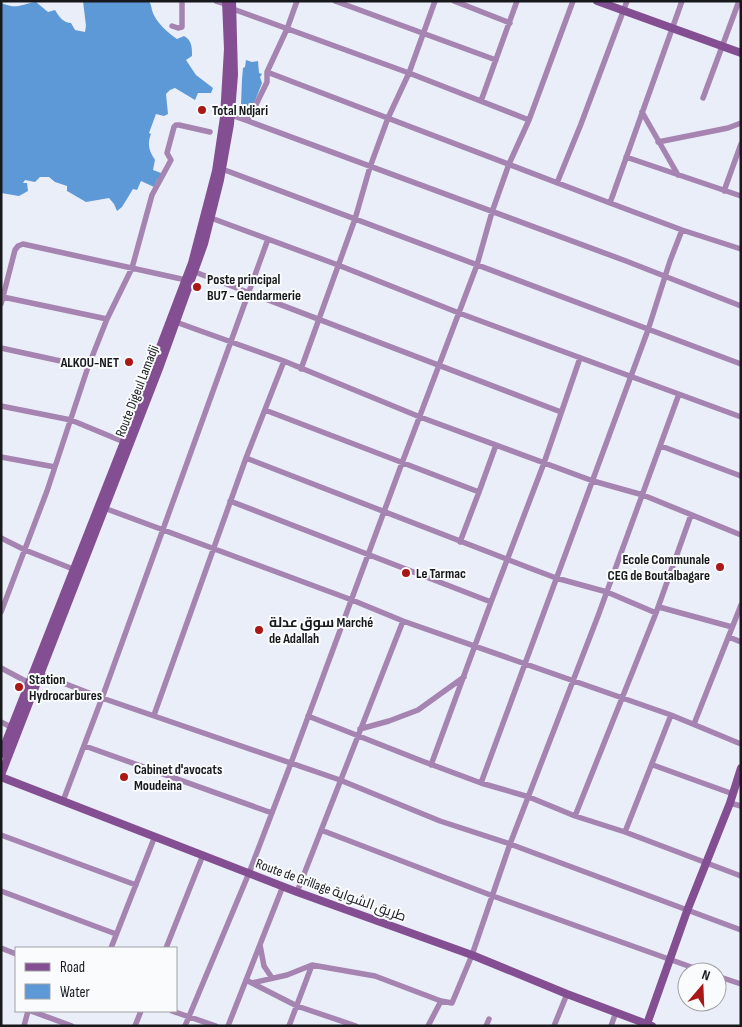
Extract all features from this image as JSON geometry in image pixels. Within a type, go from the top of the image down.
[{"type":"main road","points":[[598,1],[741,53]]},
{"type":"main road","name":"Route Digeul Lamadji","points":[[1,776],[32,684],[40,674],[173,322],[195,272],[211,218],[222,169],[231,114],[234,75],[230,4]]},
{"type":"main road","points":[[1,754],[32,684],[73,569],[173,322],[186,280],[216,171],[224,117],[230,4]]},
{"type":"main road","points":[[649,1025],[687,911],[730,803],[741,768]]},
{"type":"main road","name":"Route de Grillage طريق الشواية","points":[[1,776],[297,892],[472,955],[649,1025]]},
{"type":"street","points":[[172,26],[182,27],[182,1]]},
{"type":"street","points":[[216,1],[230,4],[287,29],[409,73],[529,120]]},
{"type":"street","points":[[248,121],[267,82],[266,72],[287,29],[297,1]]},
{"type":"street","points":[[334,1],[496,60]]},
{"type":"street","points":[[301,369],[355,219],[370,167],[388,118],[409,73],[435,1]]},
{"type":"street","points":[[454,1],[510,23]]},
{"type":"street","points":[[481,101],[517,1]]},
{"type":"street","points":[[185,1026],[249,873],[291,763],[477,265],[492,212],[509,164],[529,120],[573,1]]},
{"type":"street","points":[[557,183],[627,1]]},
{"type":"street","points":[[610,203],[682,1]]},
{"type":"street","points":[[703,98],[739,1]]},
{"type":"street","points":[[266,72],[682,230],[741,249]]},
{"type":"street","points":[[642,112],[678,175]]},
{"type":"street","points":[[231,114],[741,306]]},
{"type":"street","points":[[658,142],[728,128],[741,123]]},
{"type":"street","points":[[1,612],[3,597],[25,550],[55,468],[88,367],[107,319],[132,268],[152,195],[171,160],[167,153],[174,128],[176,125],[179,125],[195,127],[210,132]]},
{"type":"street","points":[[724,191],[741,144]]},
{"type":"street","points":[[626,157],[741,196]]},
{"type":"street","points":[[222,169],[741,364]]},
{"type":"street","points":[[211,218],[338,265],[459,313],[741,417]]},
{"type":"street","points":[[482,783],[648,330],[682,230]]},
{"type":"street","points":[[64,801],[268,239]]},
{"type":"street","points":[[1,304],[3,289],[15,250],[23,244],[186,280]]},
{"type":"street","points":[[195,272],[561,412]]},
{"type":"street","points":[[3,297],[107,319]]},
{"type":"street","points":[[173,322],[284,361],[420,417],[544,463],[593,481],[643,495],[741,535]]},
{"type":"street","points":[[1,348],[88,367]]},
{"type":"street","points":[[432,764],[544,463],[580,358]]},
{"type":"street","points":[[154,715],[215,549],[230,501],[284,361]]},
{"type":"street","points":[[249,982],[287,975],[312,965],[375,976],[441,1001],[452,1003],[472,955],[510,844],[574,680],[679,394]]},
{"type":"street","points":[[1,406],[71,420],[124,442]]},
{"type":"street","points":[[264,410],[479,492]]},
{"type":"street","points":[[460,542],[496,445]]},
{"type":"street","points":[[661,446],[741,476]]},
{"type":"street","points":[[1,456],[55,468]]},
{"type":"street","points":[[246,458],[556,578],[607,592],[657,610],[732,627]]},
{"type":"street","points":[[230,501],[491,602]]},
{"type":"street","points":[[104,508],[352,600],[403,621],[672,715],[741,744]]},
{"type":"street","points":[[575,816],[657,610],[691,515]]},
{"type":"street","points":[[1,538],[25,550],[73,569]]},
{"type":"street","points":[[694,724],[741,605]]},
{"type":"street","points":[[297,892],[403,621]]},
{"type":"street","points":[[729,637],[741,642]]},
{"type":"street","points":[[1,668],[32,684]]},
{"type":"street","points":[[40,674],[102,698],[340,780],[440,820],[741,930]]},
{"type":"street","points":[[360,729],[418,710],[464,677]]},
{"type":"street","points":[[625,832],[672,715]]},
{"type":"street","points":[[308,716],[482,783],[528,796],[575,816],[625,832],[741,876]]},
{"type":"street","points":[[1,722],[12,727]]},
{"type":"street","points":[[85,746],[272,813]]},
{"type":"street","points":[[652,765],[733,794]]},
{"type":"street","points":[[730,803],[741,806]]},
{"type":"street","points":[[321,830],[493,896],[677,962]]},
{"type":"street","points":[[1,835],[136,886]]},
{"type":"street","points":[[110,947],[155,836]]},
{"type":"street","points":[[166,947],[203,855]]},
{"type":"street","points":[[228,1026],[249,982],[260,946],[283,886]]},
{"type":"street","points":[[1,891],[116,934]]},
{"type":"street","points":[[260,946],[264,966],[272,978]]},
{"type":"street","points":[[1,948],[15,954]]},
{"type":"street","points":[[288,1026],[312,965]]},
{"type":"street","points":[[727,979],[741,984]]},
{"type":"street","points":[[249,982],[297,1006],[356,1026]]},
{"type":"street","points":[[554,1026],[567,994]]},
{"type":"street","points":[[428,1026],[441,1001]]},
{"type":"street","points":[[24,1026],[30,1012]]},
{"type":"street","points":[[33,1012],[72,1026]]},
{"type":"street","points":[[135,1026],[141,1012]]},
{"type":"street","points":[[175,1012],[216,1026]]},
{"type":"street","points":[[611,1026],[616,1012]]},
{"type":"street","points":[[486,1026],[489,1019]]},
{"type":"water","points":[[83,1],[149,1],[155,17],[170,34],[177,39],[184,36],[189,40],[192,47],[192,56],[186,60],[196,75],[213,88],[211,93],[198,93],[195,100],[175,88],[166,94],[168,114],[164,116],[156,114],[149,133],[151,134],[149,147],[155,160],[153,170],[161,173],[161,177],[157,180],[154,187],[141,181],[137,190],[133,189],[122,207],[117,211],[109,198],[86,202],[67,191],[67,186],[55,182],[49,177],[40,177],[35,182],[25,180],[23,183],[27,183],[28,191],[19,196],[1,193],[1,3],[16,6],[36,2],[48,12],[55,10],[62,19],[71,23],[75,30],[85,32]]},
{"type":"water","points":[[246,60],[258,61],[259,73],[262,74],[260,77],[262,83],[248,119],[240,116],[243,68],[245,67]]},
{"type":"place","name":"Total Ndjari","points":[[202,110]]},
{"type":"place","name":"Poste principal BU7 - Gendarmerie","points":[[197,287]]},
{"type":"place","name":"ALKOU-NET","points":[[129,362]]},
{"type":"place","name":"Ecole Communale CEG de Boutalbagare","points":[[720,567]]},
{"type":"place","name":"Le Tarmac","points":[[406,573]]},
{"type":"place","name":"سوق عدلة Marché de Adallah","points":[[259,630]]},
{"type":"place","name":"Station Hydrocarbures","points":[[19,687]]},
{"type":"place","name":"Cabinet d'avocats Moudeina","points":[[124,777]]}]
